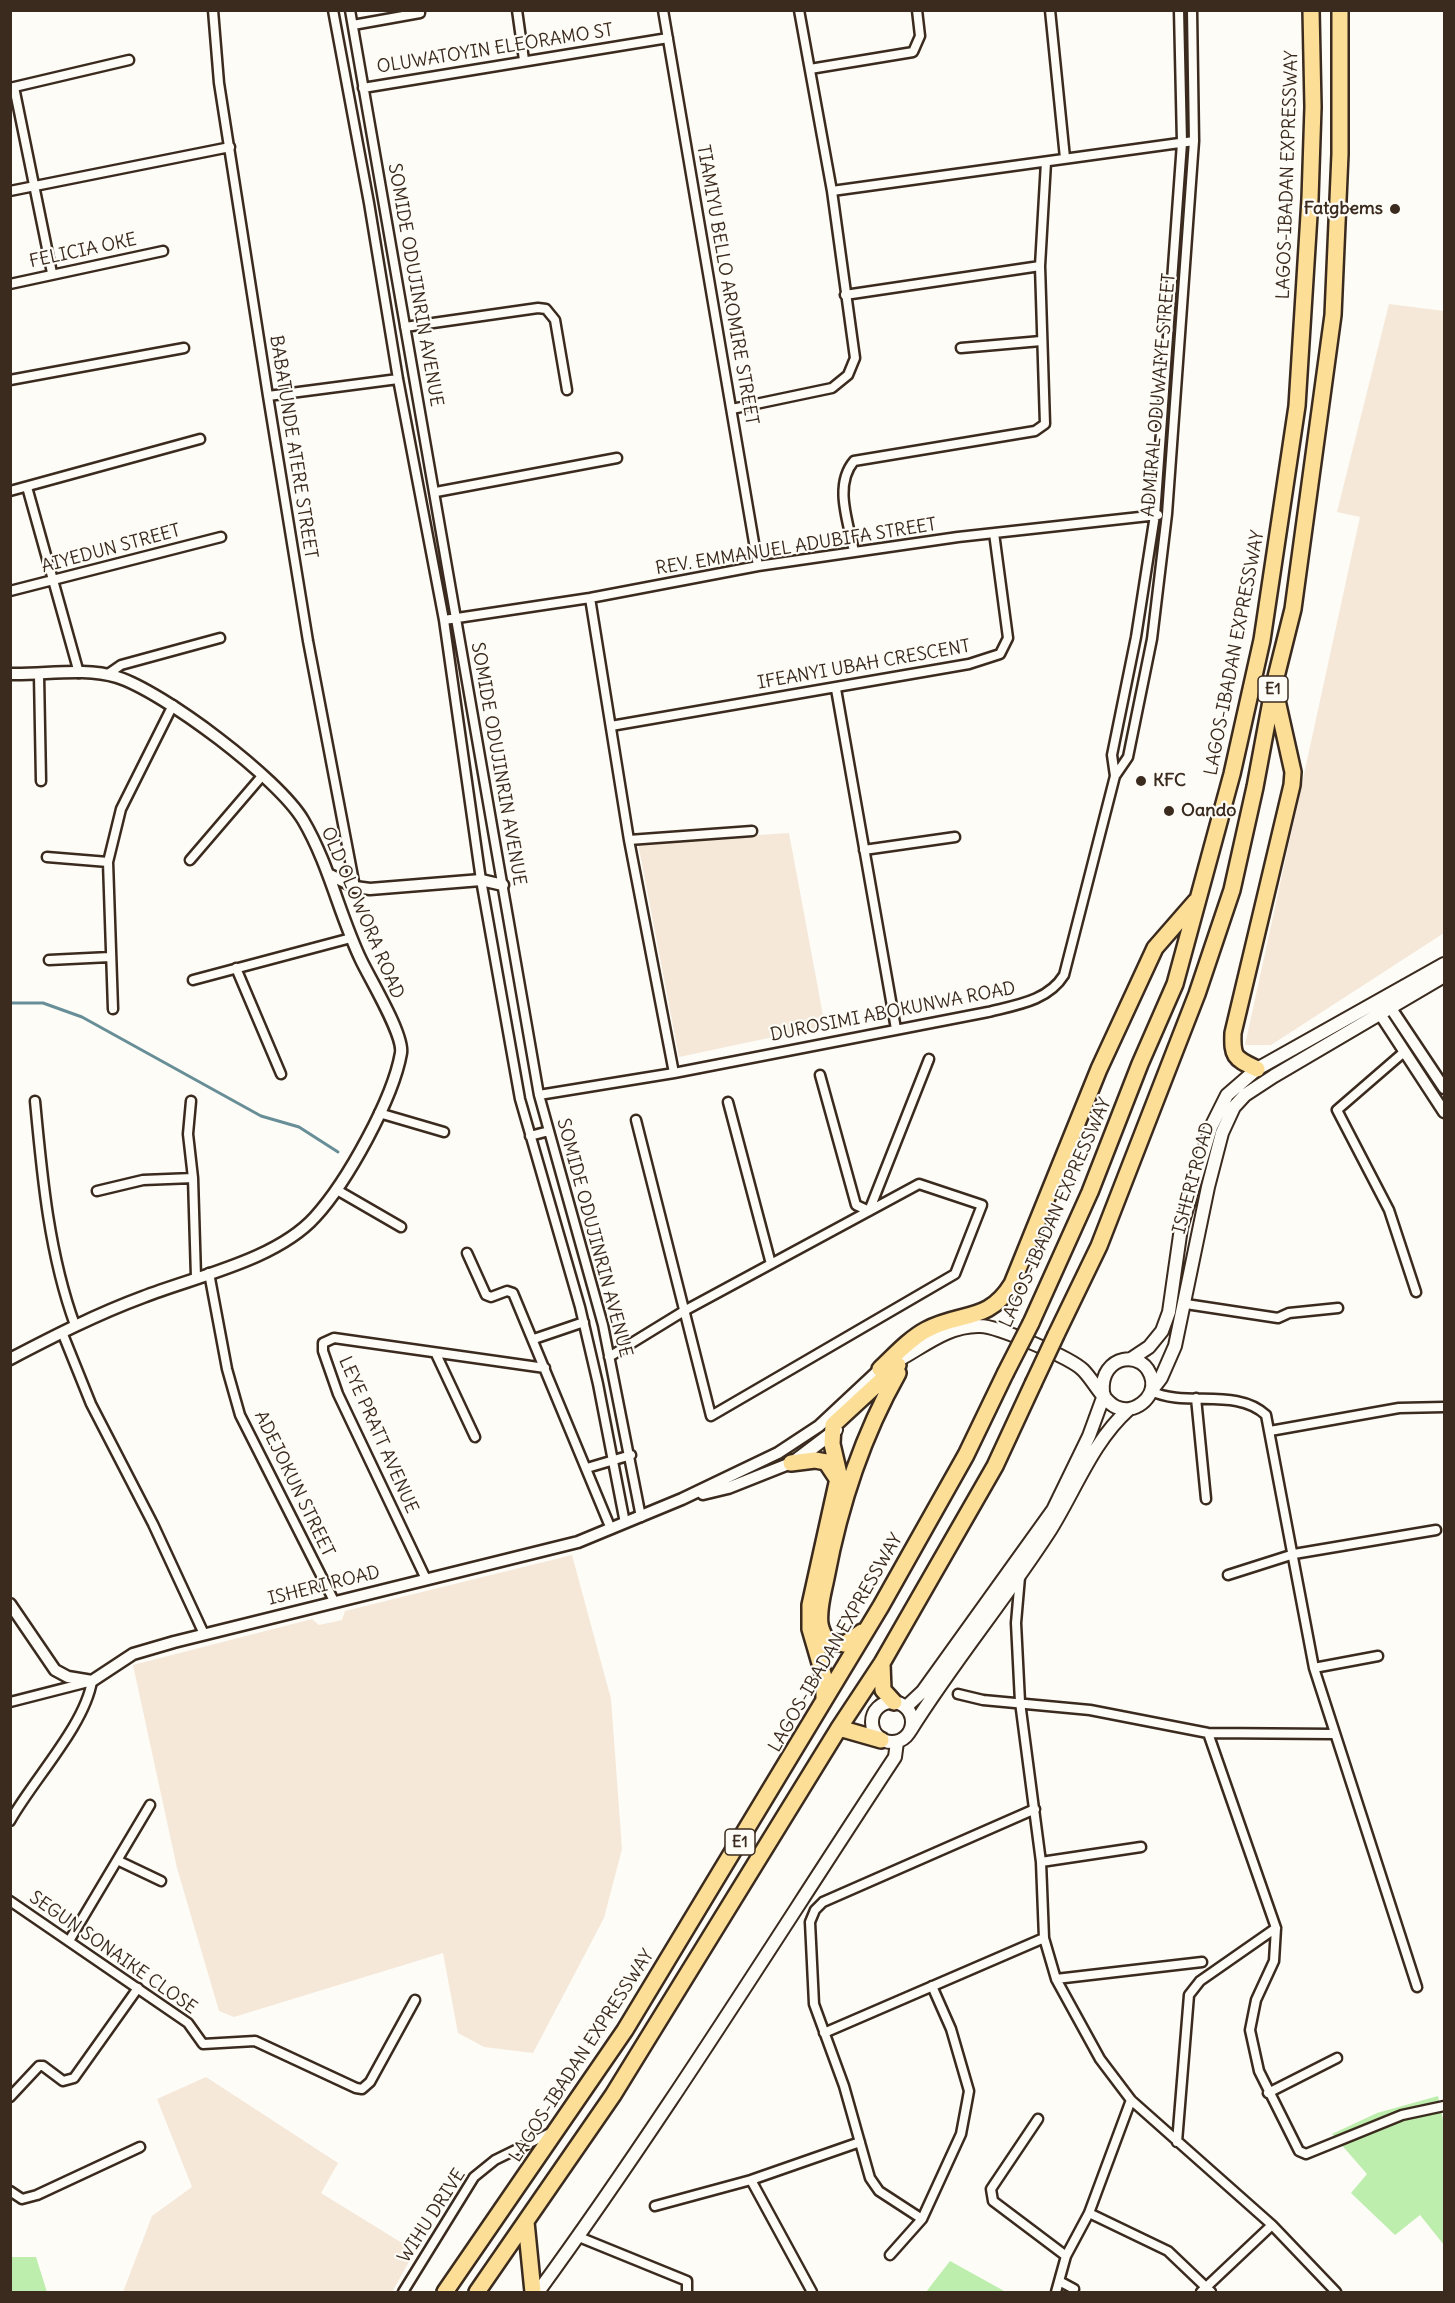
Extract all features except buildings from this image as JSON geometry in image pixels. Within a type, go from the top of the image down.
[{"type":"highway","name":"LAGOS-IBADAN EXPRESSWAY","points":[[445,2292],[626,2030],[881,1606],[966,1455],[1031,1323],[1086,1201],[1140,1064],[1175,984],[1232,774],[1262,640],[1297,406],[1310,199],[1313,107],[1311,10]]},
{"type":"highway","name":"E1","points":[[477,2292],[613,2095],[838,1728],[882,1664],[989,1476],[1099,1246],[1197,994],[1232,890],[1255,788],[1274,685],[1293,609],[1333,315],[1340,154],[1340,10]]},
{"type":"highway","points":[[1257,1069],[1237,1059],[1232,1053],[1232,1044],[1235,1021],[1250,969],[1292,785],[1293,772],[1274,685]]},
{"type":"highway","points":[[880,1369],[925,1330],[988,1311],[1003,1298],[1012,1284],[1099,1069],[1155,948],[1199,896]]},
{"type":"highway","points":[[819,1710],[825,1687],[810,1629],[810,1605],[839,1474],[832,1434],[833,1425],[910,1355]]},
{"type":"highway","points":[[881,1606],[854,1640],[845,1644],[827,1641],[820,1625],[820,1607],[837,1531],[871,1430],[898,1374]]},
{"type":"highway","points":[[791,1463],[815,1460],[826,1462],[837,1481]]},
{"type":"highway","points":[[882,1664],[883,1690],[900,1705]]},
{"type":"highway","points":[[838,1728],[881,1740]]},
{"type":"highway","points":[[526,2222],[533,2292]]},
{"type":"main road","name":"ISHERI ROAD","points":[[1082,1368],[1131,1359],[1149,1347],[1162,1331],[1169,1312],[1181,1227],[1220,1107],[1227,1095],[1257,1069],[1444,964]]},
{"type":"main road","name":"ISHERI ROAD","points":[[880,1369],[910,1355],[939,1336],[962,1328],[982,1326],[1007,1332],[1082,1368],[1110,1403],[1129,1409],[1143,1404],[1161,1378],[1176,1346],[1186,1304],[1198,1227],[1221,1133],[1234,1107],[1245,1095],[1275,1076],[1444,976]]},
{"type":"main road","name":"ISHERI ROAD","points":[[791,1463],[832,1434],[922,1353],[957,1334],[1007,1332]]},
{"type":"main road","points":[[1131,1359],[1141,1363],[1148,1371],[1152,1381],[1151,1391]]},
{"type":"main road","points":[[897,1742],[881,1740],[873,1729],[873,1716],[881,1705],[900,1705],[923,1690],[1053,1510],[1089,1436],[1103,1394],[1102,1382],[1105,1371],[1112,1364]]},
{"type":"main road","points":[[538,2292],[579,2237],[797,1911],[895,1757],[897,1742],[910,1731],[941,1682],[1020,1576],[1050,1531],[1110,1425],[1129,1409]]},
{"type":"main road","points":[[900,1705],[912,1718],[910,1731]]},
{"type":"street","name":"BABATUNDE ATERE STREET","points":[[213,10],[219,83],[268,396],[308,641],[355,887]]},
{"type":"street","points":[[333,10],[369,203],[398,379],[444,620],[481,880],[520,1099],[584,1322],[625,1523]]},
{"type":"street","name":"SOMIDE ODUJINRIN AVENUE","points":[[350,10],[436,492],[539,1095],[584,1253],[631,1455],[641,1517]]},
{"type":"street","points":[[517,10],[524,60]]},
{"type":"street","name":"TIAMIYU BELLO AROMIRE STREET","points":[[663,10],[758,566]]},
{"type":"street","points":[[732,409],[819,393],[842,382],[853,367],[855,358],[832,191],[799,10]]},
{"type":"street","points":[[810,69],[913,52],[920,36],[916,10]]},
{"type":"street","points":[[1050,10],[1065,158]]},
{"type":"street","name":"ADMIRAL ODUWAIYE STREET","points":[[1155,515],[1182,143],[1179,10]]},
{"type":"street","name":"ADMIRAL ODUWAIYE STREET","points":[[1115,776],[1128,757],[1152,639],[1167,514],[1194,141],[1192,10]]},
{"type":"street","points":[[353,26],[420,13]]},
{"type":"street","name":"OLUWATOYIN ELEORAMO ST","points":[[363,88],[668,38]]},
{"type":"street","points":[[52,273],[12,88],[129,60]]},
{"type":"street","points":[[832,191],[1194,141]]},
{"type":"street","points":[[10,190],[230,147]]},
{"type":"street","points":[[854,552],[842,488],[844,476],[854,462],[1040,429],[1047,416],[1041,341],[1040,266],[1046,162]]},
{"type":"street","name":"FELICIA OKE","points":[[10,284],[52,273],[163,251]]},
{"type":"street","points":[[845,295],[1040,266]]},
{"type":"street","points":[[405,327],[538,308],[546,309],[555,320],[567,390]]},
{"type":"street","points":[[961,348],[1041,341]]},
{"type":"street","points":[[10,380],[184,348]]},
{"type":"street","points":[[268,396],[398,379]]},
{"type":"street","points":[[10,491],[200,439]]},
{"type":"street","points":[[436,492],[617,458]]},
{"type":"street","points":[[27,488],[79,673]]},
{"type":"street","name":"REV. EMMANUEL ADUBIFA STREET","points":[[444,620],[590,598],[758,566],[994,533],[1167,514]]},
{"type":"street","name":"DUROSIMI ABOKUNWA ROAD","points":[[539,1095],[674,1073],[1021,1004],[1047,993],[1059,984],[1064,975],[1115,776],[1112,755],[1136,637],[1155,515]]},
{"type":"street","name":"IFEANYI UBAH CRESCENT","points":[[611,726],[836,689],[969,664],[1000,654],[1008,638],[994,533]]},
{"type":"street","name":"AIYEDUN STREET","points":[[10,591],[220,537]]},
{"type":"street","points":[[590,598],[629,840],[674,1073]]},
{"type":"street","points":[[108,674],[121,665],[220,638]]},
{"type":"street","name":"OLD OLOWORA ROAD","points":[[10,674],[108,674],[147,690],[173,705],[262,776],[294,806],[330,875],[351,938],[401,1041],[401,1052],[368,1137],[337,1190],[309,1223],[288,1240],[75,1325],[10,1359]]},
{"type":"street","points":[[39,675],[41,781]]},
{"type":"street","points":[[836,689],[896,1029]]},
{"type":"street","points":[[113,1009],[108,862],[121,809],[173,705]]},
{"type":"street","points":[[190,860],[262,776]]},
{"type":"street","points":[[629,840],[752,831]]},
{"type":"street","points":[[864,850],[955,837]]},
{"type":"street","points":[[47,857],[108,862]]},
{"type":"street","points":[[330,875],[355,887],[407,888],[481,880],[503,885]]},
{"type":"street","points":[[193,980],[351,938]]},
{"type":"street","points":[[49,960],[110,957]]},
{"type":"street","points":[[236,968],[281,1074]]},
{"type":"street","points":[[1385,1011],[1404,1052],[1444,1112]]},
{"type":"street","points":[[1385,1011],[1444,1088]]},
{"type":"street","points":[[1404,1052],[1337,1110],[1389,1210],[1416,1292]]},
{"type":"street","points":[[869,1211],[929,1059]]},
{"type":"street","points":[[820,1075],[856,1205],[869,1211]]},
{"type":"street","points":[[35,1101],[43,1180],[55,1254],[62,1292],[75,1325]]},
{"type":"street","points":[[191,1101],[188,1134],[193,1178],[196,1277]]},
{"type":"street","points":[[728,1102],[771,1264]]},
{"type":"street","points":[[379,1113],[444,1132]]},
{"type":"street","points":[[609,1357],[684,1311],[919,1184],[982,1205],[955,1274],[711,1416],[684,1311],[636,1120]]},
{"type":"street","points":[[530,1137],[549,1131]]},
{"type":"street","points":[[97,1191],[143,1180],[193,1178]]},
{"type":"street","points":[[337,1190],[400,1227]]},
{"type":"street","points":[[467,1253],[486,1295],[491,1297],[507,1291],[513,1293],[611,1529]]},
{"type":"street","name":"ADEJOKUN STREET","points":[[209,1273],[227,1369],[240,1415],[334,1601]]},
{"type":"street","points":[[1186,1304],[1278,1318],[1289,1313],[1338,1308]]},
{"type":"street","points":[[534,1339],[584,1322]]},
{"type":"street","points":[[62,1332],[91,1404],[153,1524],[204,1634]]},
{"type":"street","name":"LEYE PRATT AVENUE","points":[[426,1579],[338,1394],[323,1351],[323,1343],[334,1338],[545,1368]]},
{"type":"street","points":[[436,1354],[475,1437]]},
{"type":"street","name":"ISHERI ROAD","points":[[92,1681],[134,1654],[334,1601],[578,1542],[611,1529],[778,1454],[819,1426],[880,1369]]},
{"type":"street","points":[[1151,1391],[1164,1397],[1244,1402],[1259,1408],[1266,1414],[1314,1668],[1417,1987]]},
{"type":"street","points":[[1196,1398],[1206,1499]]},
{"type":"street","points":[[1270,1431],[1399,1408],[1444,1407]]},
{"type":"street","points":[[587,1468],[631,1455]]},
{"type":"street","name":"ISHERI ROAD","points":[[682,1499],[728,1488],[791,1463]]},
{"type":"street","points":[[1228,1575],[1294,1554],[1436,1530]]},
{"type":"street","points":[[1020,1576],[1016,1623],[1020,1702],[1041,1862],[1040,1902],[1044,1938],[1056,1979],[1105,2066],[1131,2100],[1272,2225],[1336,2292]]},
{"type":"street","points":[[10,1604],[55,1670],[69,1677],[92,1681]]},
{"type":"street","points":[[1314,1668],[1378,1656]]},
{"type":"street","points":[[10,1702],[92,1681]]},
{"type":"street","points":[[10,1821],[24,1795],[76,1721],[86,1703],[92,1681]]},
{"type":"street","points":[[958,1694],[983,1700],[1090,1710],[1208,1733],[1334,1734]]},
{"type":"street","points":[[1208,1733],[1276,1928],[1274,1961],[1256,2000],[1250,2030],[1255,2058],[1268,2093],[1302,2154],[1402,2115],[1444,2106]]},
{"type":"street","points":[[69,1941],[119,1861],[150,1805]]},
{"type":"street","points":[[922,2219],[879,2191],[870,2178],[814,2004],[810,1922],[819,1906],[926,1855],[1035,1809]]},
{"type":"street","points":[[1041,1862],[1142,1848]]},
{"type":"street","points":[[119,1861],[161,1881]]},
{"type":"street","name":"SEGUN SONAIKE CLOSE","points":[[10,1901],[188,2023],[203,2044],[255,2041],[362,2088],[370,2082],[415,2000]]},
{"type":"street","points":[[1177,2142],[1189,1995],[1200,1982],[1276,1928]]},
{"type":"street","points":[[824,2033],[1044,1938]]},
{"type":"street","points":[[1056,1979],[1202,1962]]},
{"type":"street","points":[[890,2255],[922,2219],[961,2134],[969,2091],[951,2029],[932,1986]]},
{"type":"street","points":[[10,2097],[39,2066],[63,2081],[74,2078],[138,1988]]},
{"type":"street","points":[[1268,2093],[1337,2058]]},
{"type":"street","points":[[1056,2292],[1066,2256],[1089,2213],[1131,2100]]},
{"type":"street","points":[[1038,2119],[991,2189],[990,2195],[993,2201],[1066,2256]]},
{"type":"street","name":"WIHU DRIVE","points":[[403,2292],[474,2177],[495,2160],[558,2129]]},
{"type":"street","points":[[655,2206],[751,2180],[860,2142]]},
{"type":"street","points":[[10,2191],[22,2199],[37,2195],[140,2147]]},
{"type":"street","points":[[751,2180],[812,2292]]},
{"type":"street","points":[[1089,2213],[1168,2251],[1206,2291],[1272,2225]]},
{"type":"street","points":[[579,2237],[687,2281],[687,2292]]},
{"type":"street","points":[[1060,2282],[1074,2289]]},
{"type":"shaded area","points":[[1389,304],[1444,311],[1444,933],[1271,1045],[1245,1045],[1360,517],[1337,512]]},
{"type":"shaded area","points":[[789,833],[825,1026],[679,1057],[638,843]]},
{"type":"shaded area","points":[[572,1555],[611,1699],[622,1849],[604,1918],[533,2053],[484,2047],[458,2033],[443,1953],[234,2017],[219,2011],[177,1868],[133,1665],[312,1619],[319,1625],[342,1620],[345,1611]]},
{"type":"shaded area","points":[[206,2077],[338,2163],[321,2193],[415,2251],[392,2292],[123,2292],[152,2216],[192,2187],[157,2099]]},
{"type":"green space","points":[[1438,2096],[1444,2124],[1444,2245],[1420,2215],[1395,2235],[1351,2193],[1367,2174],[1332,2134],[1377,2113]]},
{"type":"green space","points":[[11,2257],[36,2257],[47,2292],[11,2292]]},
{"type":"green space","points":[[950,2261],[1006,2292],[926,2292]]},
{"type":"waterway","points":[[10,1003],[43,1003],[82,1017],[261,1116],[299,1127],[338,1152]]},
{"type":"place","name":"Fatgbems","points":[[1395,209]]},
{"type":"place","name":"KFC","points":[[1141,781]]},
{"type":"place","name":"Oando","points":[[1169,811]]}]
